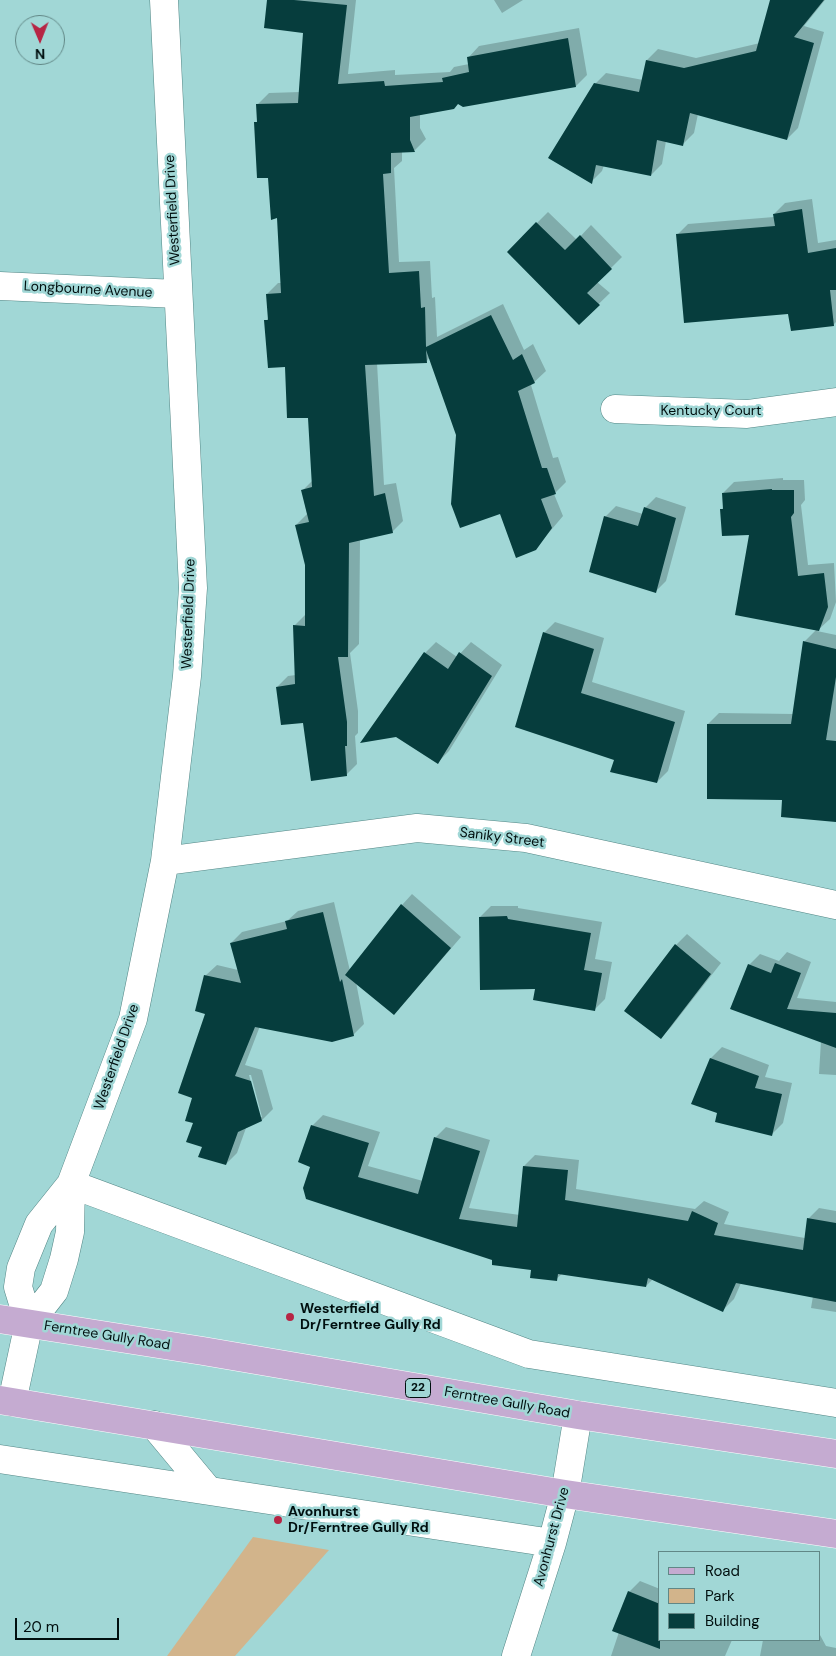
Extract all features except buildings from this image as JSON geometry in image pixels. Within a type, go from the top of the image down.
[{"type":"main road","name":"Ferntree Gully Road","points":[[0,1319],[578,1415],[836,1454]]},
{"type":"main road","points":[[6,1401],[154,1424],[565,1494],[836,1534]]},
{"type":"street","name":"Westerfield Drive","points":[[6,1401],[29,1323],[54,1291],[70,1232],[72,1184],[133,1019],[165,861],[187,676],[193,588],[164,0]]},
{"type":"street","name":"Longbourne Avenue","points":[[0,286],[177,294]]},
{"type":"street","name":"Kentucky Court","points":[[615,410],[747,414],[836,402]]},
{"type":"street","name":"Saniky Street","points":[[165,861],[417,828],[526,838],[836,905]]},
{"type":"street","name":"Westerfield Drive","points":[[29,1323],[18,1287],[22,1268],[39,1224],[72,1184]]},
{"type":"street","points":[[72,1184],[529,1354],[836,1403]]},
{"type":"street","name":"Avonhurst Drive","points":[[516,1656],[552,1543],[565,1494],[578,1415]]},
{"type":"street","points":[[154,1424],[208,1490]]},
{"type":"street","points":[[0,1459],[552,1543]]},
{"type":"green space","points":[[253,1537],[329,1550],[235,1656],[167,1656]]},
{"type":"place","name":"Westerfield Dr/Ferntree Gully Rd","points":[[290,1317]]},
{"type":"place","name":"Avonhurst Dr/Ferntree Gully Rd","points":[[278,1520]]}]
